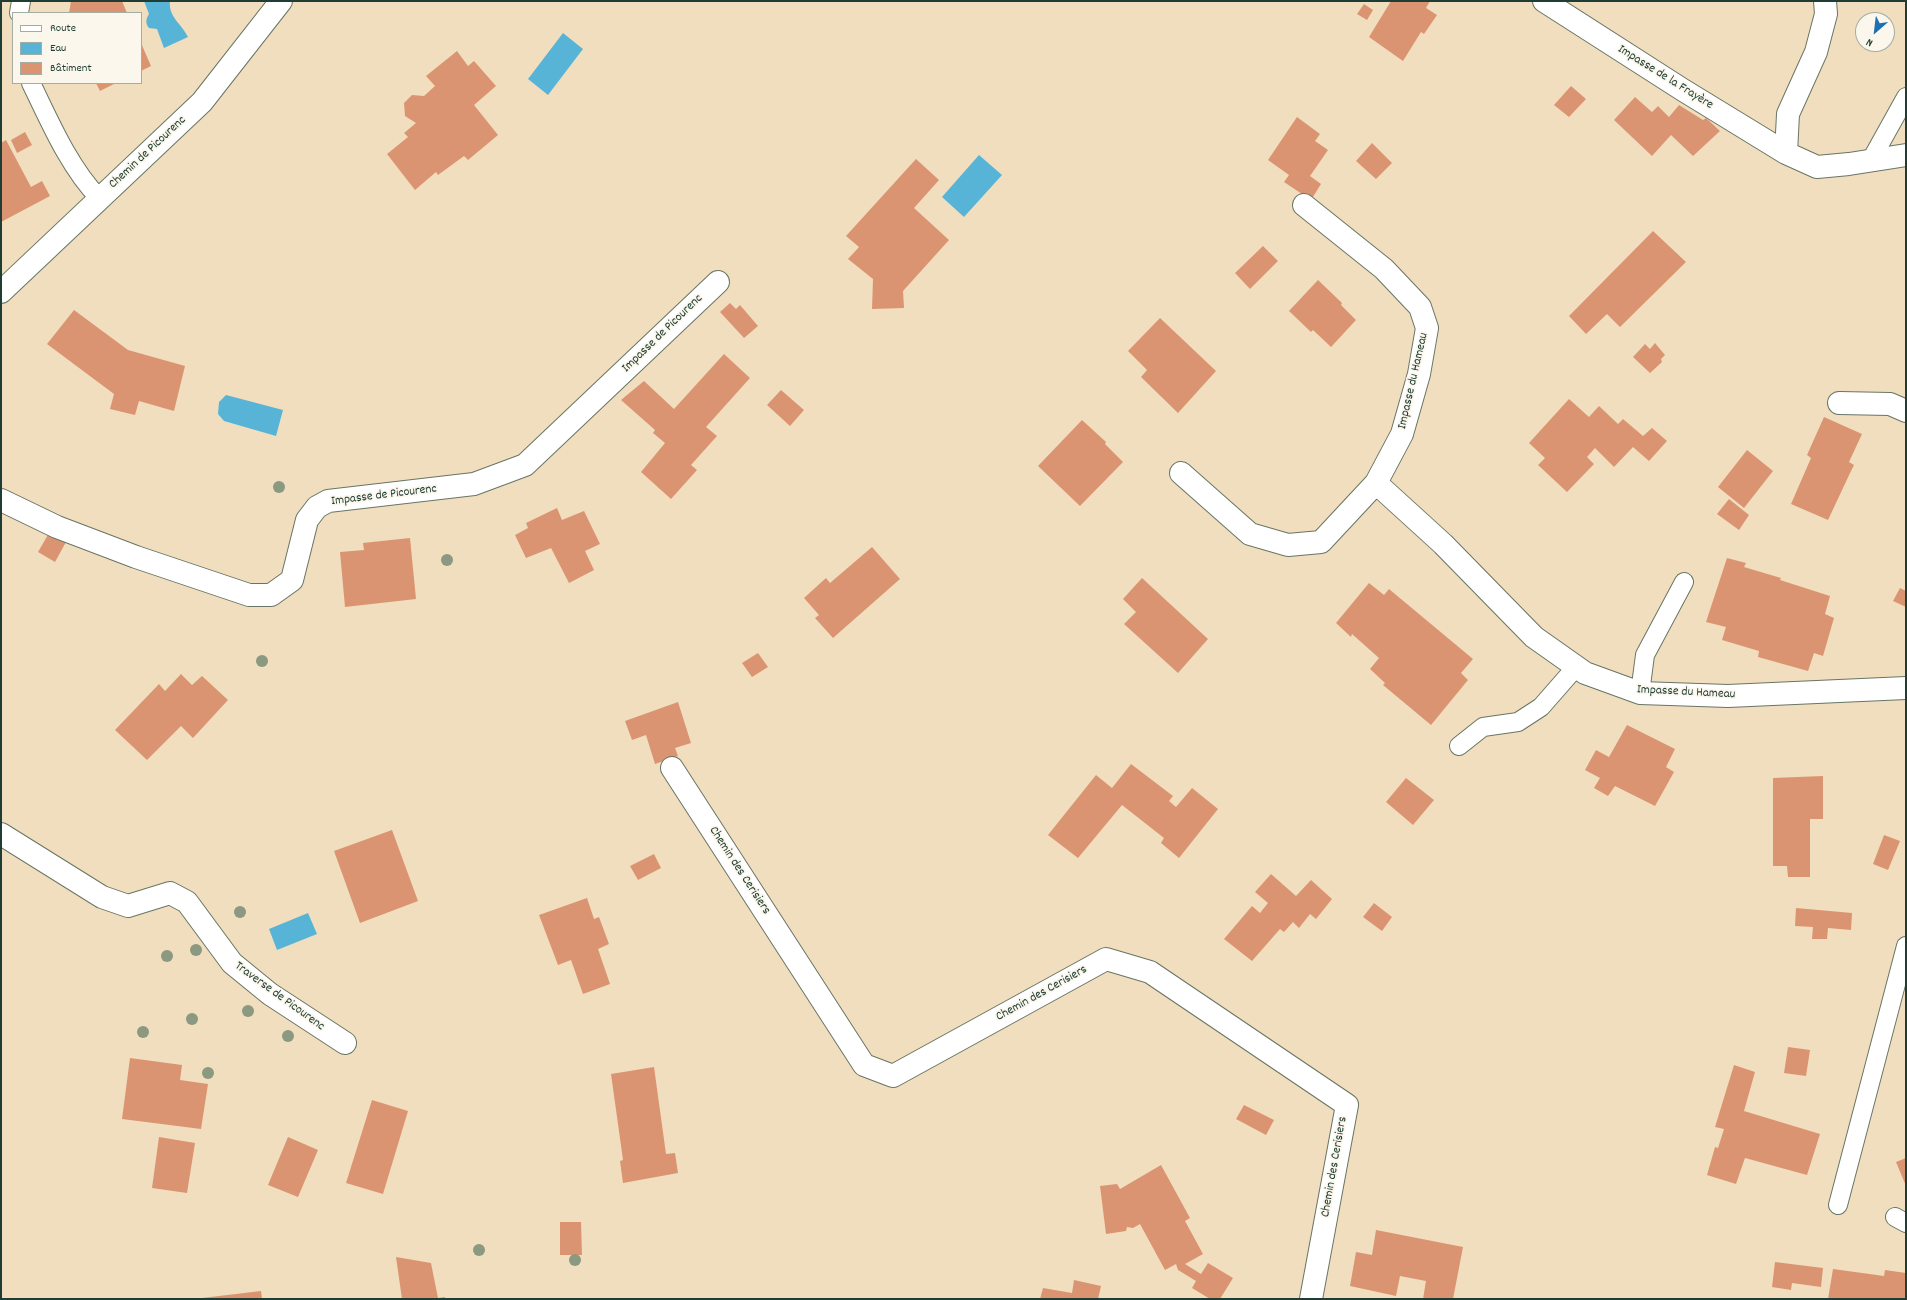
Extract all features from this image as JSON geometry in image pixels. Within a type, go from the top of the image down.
[{"type":"street","name":"Chemin de Picourenc","points":[[1,292],[202,102],[281,1]]},
{"type":"street","name":"Impasse de la Frayère","points":[[1544,1],[1683,90],[1786,153],[1817,167],[1906,155]]},
{"type":"street","points":[[1786,153],[1788,114],[1816,52],[1826,14],[1826,1]]},
{"type":"street","name":"Impasse du Hameau","points":[[1181,473],[1250,534],[1288,545],[1321,542],[1376,483],[1402,434],[1419,374],[1427,328],[1420,307],[1384,269],[1304,205]]},
{"type":"street","name":"Impasse de Picourenc","points":[[1,500],[57,527],[136,557],[249,595],[271,595],[292,580],[307,520],[317,507],[328,501],[474,484],[525,465],[718,282]]},
{"type":"street","points":[[1839,403],[1890,404],[1906,411]]},
{"type":"street","name":"Impasse du Hameau","points":[[1376,483],[1443,544],[1534,636],[1585,673],[1640,693],[1728,696],[1906,688]]},
{"type":"street","name":"Chemin des Cerisiers","points":[[672,768],[864,1065],[893,1076],[1106,958],[1150,972],[1347,1105],[1312,1299]]},
{"type":"street","name":"Traverse de Picourenc","points":[[1,834],[102,897],[128,906],[170,893],[187,902],[232,963],[270,994],[345,1043]]},
{"type":"lane","points":[[19,12],[21,1]]},
{"type":"lane","points":[[31,84],[47,118],[85,183],[99,198]]},
{"type":"lane","points":[[1871,160],[1906,97]]},
{"type":"lane","points":[[1640,693],[1645,655],[1684,582]]},
{"type":"lane","points":[[1459,746],[1483,727],[1518,722],[1541,707],[1576,667]]},
{"type":"lane","points":[[1838,1205],[1906,946]]},
{"type":"water","points":[[144,1],[170,1],[173,16],[188,37],[164,48],[157,29],[149,28],[146,23],[149,14]]},
{"type":"water","points":[[563,33],[583,49],[548,95],[528,79]]},
{"type":"water","points":[[979,155],[1002,175],[964,217],[942,197]]},
{"type":"water","points":[[226,395],[283,410],[276,436],[224,421],[218,414],[219,402]]},
{"type":"water","points":[[308,913],[317,934],[277,950],[269,929]]},
{"type":"building","points":[[71,1],[122,1],[127,12],[69,12]]},
{"type":"building","points":[[1391,1],[1430,1],[1426,8],[1437,15],[1424,34],[1421,32],[1403,61],[1369,37]]},
{"type":"building","points":[[1364,4],[1373,10],[1367,20],[1357,14]]},
{"type":"building","points":[[142,45],[151,66],[142,70]]},
{"type":"building","points":[[457,51],[468,66],[474,61],[496,86],[474,105],[498,135],[468,160],[464,156],[438,175],[436,172],[415,190],[387,154],[408,137],[404,133],[416,123],[405,116],[404,103],[412,95],[424,96],[435,86],[426,76]]},
{"type":"building","points":[[96,84],[114,84],[100,91]]},
{"type":"building","points":[[1571,86],[1586,99],[1569,117],[1554,105]]},
{"type":"building","points":[[1635,97],[1652,112],[1658,106],[1669,117],[1679,105],[1703,120],[1706,118],[1720,131],[1693,156],[1671,135],[1652,156],[1614,120]]},
{"type":"building","points":[[1297,117],[1320,134],[1315,141],[1328,150],[1310,176],[1321,184],[1311,200],[1284,182],[1289,175],[1268,160]]},
{"type":"building","points":[[25,132],[32,145],[17,153],[11,140]]},
{"type":"building","points":[[6,140],[31,187],[42,181],[50,196],[1,222],[1,143]]},
{"type":"building","points":[[1372,143],[1392,163],[1376,179],[1356,161]]},
{"type":"building","points":[[916,159],[939,180],[914,208],[949,240],[903,291],[904,308],[872,309],[873,279],[848,259],[859,247],[846,236]]},
{"type":"building","points":[[1653,231],[1686,262],[1620,327],[1607,314],[1586,334],[1569,316]]},
{"type":"building","points":[[1263,246],[1278,261],[1250,289],[1235,273]]},
{"type":"building","points":[[1318,280],[1342,303],[1341,305],[1356,320],[1331,347],[1313,330],[1311,332],[1289,311]]},
{"type":"building","points":[[730,303],[736,309],[740,305],[758,326],[744,338],[720,312]]},
{"type":"building","points":[[74,310],[128,350],[185,366],[174,411],[139,401],[135,415],[110,409],[114,394],[47,344]]},
{"type":"building","points":[[1160,318],[1216,371],[1178,413],[1141,377],[1147,370],[1128,351]]},
{"type":"building","points":[[1655,343],[1665,355],[1661,359],[1662,362],[1650,373],[1633,357],[1645,344],[1650,349]]},
{"type":"building","points":[[724,354],[750,378],[706,427],[717,436],[691,465],[697,470],[671,499],[641,472],[665,443],[653,433],[655,430],[621,400],[644,381],[674,409]]},
{"type":"building","points":[[781,390],[804,410],[790,426],[767,405]]},
{"type":"building","points":[[1569,399],[1589,417],[1599,406],[1618,424],[1623,419],[1643,436],[1652,428],[1667,441],[1649,461],[1633,447],[1614,467],[1595,448],[1587,457],[1594,464],[1567,492],[1538,465],[1545,458],[1529,443]]},
{"type":"building","points":[[1824,417],[1862,434],[1849,462],[1854,465],[1828,520],[1791,504],[1811,458],[1807,455]]},
{"type":"building","points":[[1082,420],[1106,442],[1105,444],[1123,462],[1080,506],[1038,466]]},
{"type":"building","points":[[1747,450],[1773,471],[1744,508],[1718,487]]},
{"type":"building","points":[[1729,499],[1749,515],[1739,530],[1717,514]]},
{"type":"building","points":[[557,508],[562,520],[584,511],[600,544],[585,551],[594,570],[569,583],[551,548],[526,558],[515,535],[528,528],[526,523]]},
{"type":"building","points":[[49,533],[66,542],[55,562],[38,552]]},
{"type":"building","points":[[410,538],[416,599],[345,607],[340,552],[364,550],[363,543]]},
{"type":"building","points":[[872,547],[900,579],[833,638],[815,618],[819,615],[804,598],[826,578],[830,583]]},
{"type":"building","points":[[1727,558],[1746,563],[1744,567],[1781,578],[1780,580],[1830,596],[1825,614],[1834,618],[1823,656],[1814,653],[1808,671],[1758,657],[1759,651],[1722,640],[1726,627],[1706,622]]},
{"type":"building","points":[[1142,578],[1208,639],[1178,673],[1124,624],[1136,612],[1123,599]]},
{"type":"building","points":[[1369,583],[1384,595],[1389,589],[1473,659],[1461,673],[1468,680],[1431,725],[1383,685],[1385,683],[1370,669],[1379,658],[1352,634],[1351,637],[1336,623]]},
{"type":"building","points":[[1900,588],[1906,591],[1906,607],[1893,601]]},
{"type":"building","points":[[758,653],[768,667],[752,677],[742,663]]},
{"type":"building","points":[[181,674],[192,685],[202,676],[228,700],[193,738],[181,726],[147,760],[115,730],[159,684],[165,691]]},
{"type":"building","points":[[678,702],[691,743],[675,748],[678,756],[655,764],[646,735],[632,740],[625,721]]},
{"type":"building","points":[[1627,725],[1675,749],[1666,767],[1674,772],[1655,806],[1615,786],[1608,796],[1594,788],[1600,778],[1585,770],[1596,750],[1609,757]]},
{"type":"building","points":[[1131,764],[1173,796],[1169,801],[1176,807],[1192,788],[1218,809],[1179,858],[1161,843],[1164,838],[1122,805],[1078,858],[1048,835],[1096,775],[1112,788]]},
{"type":"building","points":[[1823,776],[1823,819],[1810,819],[1810,877],[1788,877],[1787,866],[1773,866],[1773,778]]},
{"type":"building","points":[[1406,778],[1434,800],[1413,825],[1386,802]]},
{"type":"building","points":[[392,830],[418,901],[360,923],[334,851]]},
{"type":"building","points":[[1884,835],[1900,841],[1888,870],[1873,864]]},
{"type":"building","points":[[654,854],[661,868],[638,880],[630,866]]},
{"type":"building","points":[[1271,874],[1296,896],[1311,880],[1332,899],[1316,919],[1310,914],[1299,928],[1293,922],[1284,932],[1280,929],[1252,961],[1224,939],[1252,906],[1260,913],[1268,903],[1255,892]]},
{"type":"building","points":[[587,898],[594,919],[599,917],[609,944],[598,949],[610,984],[583,994],[571,960],[558,965],[539,915]]},
{"type":"building","points":[[1374,903],[1392,917],[1382,931],[1363,917]]},
{"type":"building","points":[[1796,908],[1852,913],[1851,930],[1828,928],[1827,939],[1812,939],[1813,927],[1795,926]]},
{"type":"building","points":[[1788,1047],[1810,1050],[1806,1076],[1784,1073]]},
{"type":"building","points":[[130,1058],[182,1065],[180,1080],[208,1084],[201,1129],[122,1119]]},
{"type":"building","points":[[1734,1065],[1755,1072],[1744,1111],[1820,1134],[1807,1175],[1745,1158],[1736,1184],[1707,1175],[1715,1147],[1718,1148],[1724,1129],[1715,1127]]},
{"type":"building","points":[[654,1067],[666,1154],[675,1153],[678,1173],[623,1183],[620,1161],[623,1160],[611,1074]]},
{"type":"building","points":[[372,1100],[408,1111],[383,1194],[346,1183]]},
{"type":"building","points":[[1244,1105],[1274,1120],[1266,1135],[1236,1119]]},
{"type":"building","points":[[159,1137],[195,1143],[187,1193],[152,1188]]},
{"type":"building","points":[[288,1137],[318,1150],[298,1197],[268,1185]]},
{"type":"building","points":[[1906,1158],[1906,1186],[1896,1162]]},
{"type":"building","points":[[1161,1165],[1190,1218],[1185,1221],[1203,1254],[1185,1264],[1201,1274],[1208,1263],[1233,1278],[1220,1299],[1210,1299],[1192,1288],[1196,1281],[1178,1270],[1176,1264],[1165,1270],[1140,1224],[1133,1228],[1127,1227],[1126,1231],[1106,1234],[1100,1186],[1117,1184],[1120,1189]]},
{"type":"building","points":[[560,1222],[581,1222],[582,1255],[560,1255]]},
{"type":"building","points":[[1376,1230],[1463,1247],[1453,1299],[1423,1299],[1426,1281],[1400,1276],[1396,1296],[1350,1286],[1356,1252],[1372,1255]]},
{"type":"building","points":[[396,1257],[431,1263],[438,1298],[445,1297],[445,1299],[402,1299]]},
{"type":"building","points":[[1775,1262],[1823,1268],[1821,1287],[1792,1283],[1791,1290],[1772,1287]]},
{"type":"building","points":[[1833,1269],[1884,1276],[1885,1270],[1906,1273],[1906,1299],[1828,1299]]},
{"type":"building","points":[[1074,1280],[1101,1286],[1098,1299],[1040,1299],[1043,1288],[1072,1293]]},
{"type":"building","points":[[261,1291],[262,1299],[202,1298]]}]
